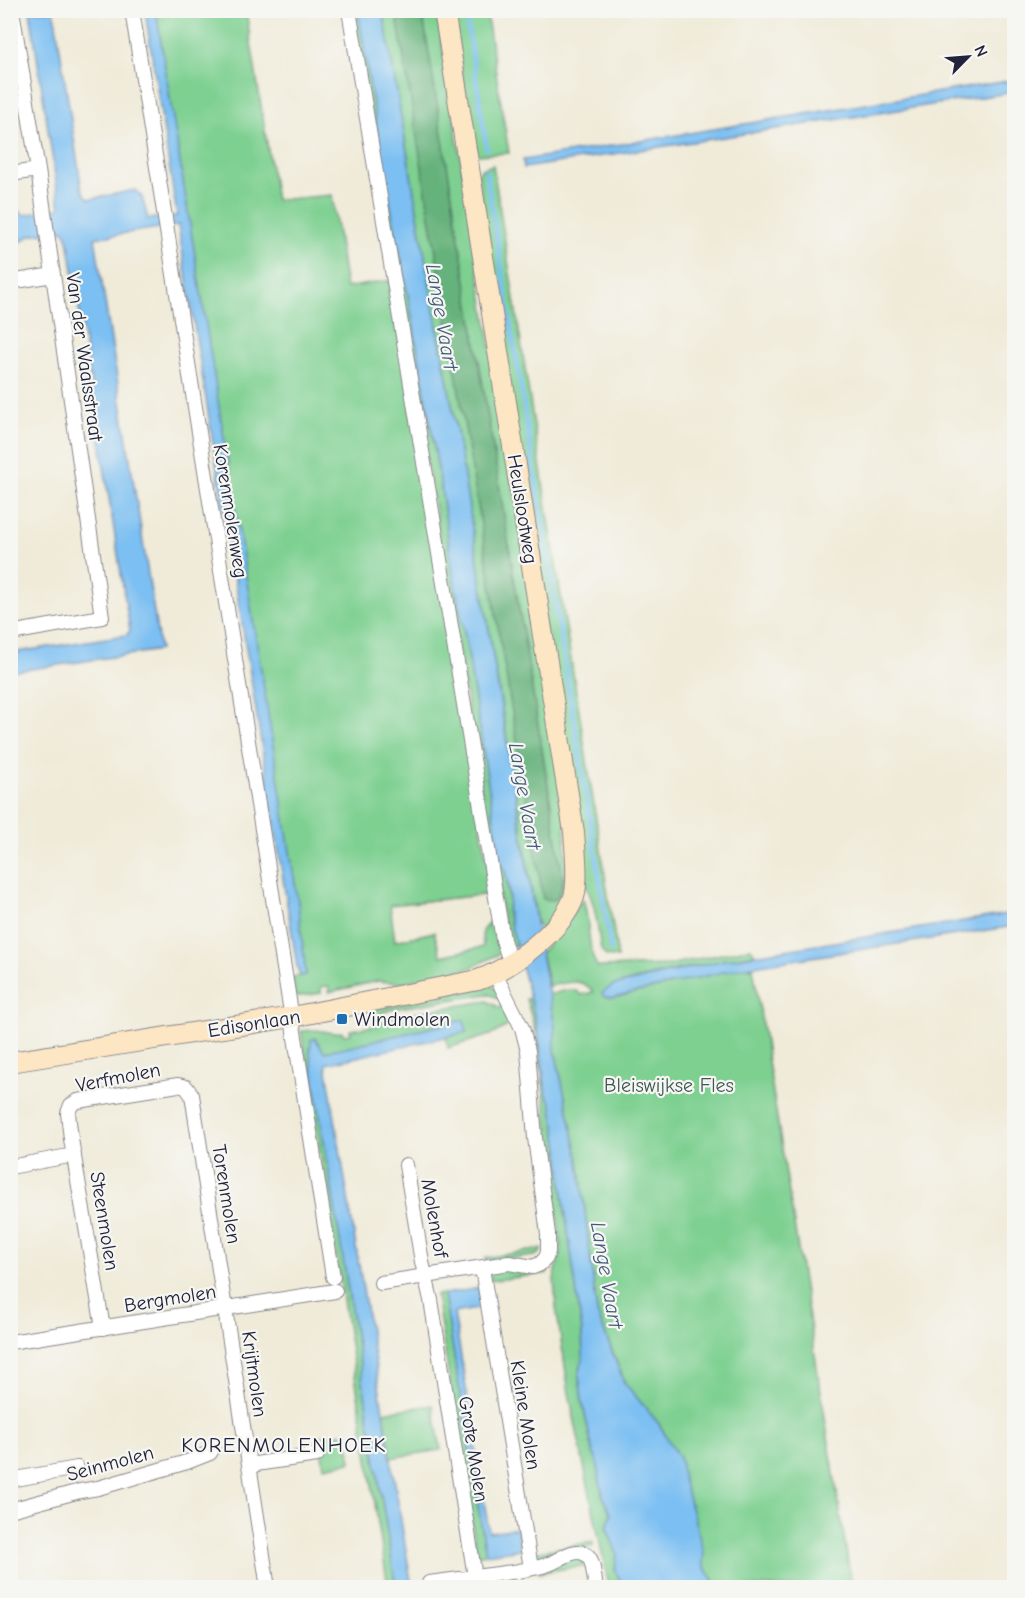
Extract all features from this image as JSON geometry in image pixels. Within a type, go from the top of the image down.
[{"type":"street","name":"Van der Waalsstraat","points":[[10,633],[102,617],[38,170],[12,10]]},
{"type":"street","name":"Korenmolenweg","points":[[132,10],[292,1017]]},
{"type":"street","points":[[350,10],[503,940],[503,970],[528,1051],[548,1252],[546,1258],[533,1267],[509,1263],[381,1283]]},
{"type":"street","name":"Heulslootweg","points":[[444,10],[574,832],[576,867],[574,895],[568,909],[551,931],[503,970]]},
{"type":"street","points":[[10,174],[38,170]]},
{"type":"street","points":[[10,282],[53,275]]},
{"type":"street","name":"Edisonlaan","points":[[10,1062],[292,1017],[453,986],[503,970]]},
{"type":"street","points":[[292,1017],[333,1277]]},
{"type":"street","name":"Verfmolen","points":[[74,1155],[68,1113],[71,1105],[78,1101],[178,1085],[186,1087]]},
{"type":"street","name":"Torenmolen","points":[[186,1087],[192,1095],[225,1309]]},
{"type":"street","points":[[10,1167],[74,1155]]},
{"type":"street","name":"Steenmolen","points":[[74,1155],[103,1328]]},
{"type":"street","name":"Molenhof","points":[[406,1164],[426,1277]]},
{"type":"street","name":"Kleine Molen","points":[[482,1268],[531,1568]]},
{"type":"street","name":"Grote Molen","points":[[426,1277],[475,1577]]},
{"type":"street","name":"Bergmolen","points":[[10,1342],[335,1291]]},
{"type":"street","name":"Krijtmolen","points":[[225,1309],[268,1587]]},
{"type":"street","name":"Seinmolen","points":[[10,1510],[187,1462],[210,1453],[214,1446]]},
{"type":"street","points":[[249,1465],[317,1455]]},
{"type":"street","name":"Seinmolen","points":[[10,1480],[77,1468]]},
{"type":"street","points":[[430,1587],[429,1583],[549,1564],[575,1552],[580,1552],[587,1555],[591,1561],[596,1587]]},
{"type":"green space","points":[[156,11],[246,11],[276,200],[332,195],[346,288],[391,280],[492,894],[390,905],[395,941],[434,932],[441,956],[483,947],[482,931],[495,915],[501,953],[470,968],[399,983],[378,981],[329,992],[329,986],[321,987],[321,993],[295,997],[292,977],[306,975]]},
{"type":"green space","points":[[352,11],[358,11],[383,167],[441,486],[453,575],[467,647],[500,860],[506,872],[509,904],[507,911],[516,944],[508,949]]},
{"type":"green space","points":[[383,11],[396,11],[563,879],[422,11],[437,11],[565,811],[566,886],[560,906],[542,930],[537,923],[456,427]]},
{"type":"green space","points":[[396,11],[422,11],[563,879],[561,890],[555,900],[543,899]]},
{"type":"green space","points":[[452,11],[486,11],[509,153],[475,155]]},
{"type":"green space","points":[[493,165],[618,958],[606,956],[601,950],[593,904],[582,881],[478,174],[482,169]]},
{"type":"green space","name":"Bleiswijkse Fles","points":[[583,899],[590,945],[598,967],[668,965],[751,948],[755,954],[666,972],[612,986],[609,989],[748,960],[750,968],[753,967],[852,1587],[664,1587],[625,1383],[597,1313],[579,1161],[555,1051],[548,995],[570,990],[581,995],[593,992],[589,987],[578,982],[549,986],[541,953]]},
{"type":"green space","points":[[489,985],[496,988],[502,998],[488,994],[392,1009],[371,1018],[369,1010]]},
{"type":"green space","points":[[526,999],[530,999],[537,1026],[546,1093],[551,1102],[559,1148],[563,1195],[582,1331],[583,1357],[579,1375],[582,1400],[593,1452],[598,1463],[603,1496],[611,1514],[607,1528],[617,1554],[615,1571],[620,1580],[620,1587],[609,1587],[569,1393],[556,1307],[554,1279],[561,1250],[538,1039]]},
{"type":"green space","points":[[487,1001],[498,1007],[505,1006],[513,1023],[493,1034],[448,1048],[446,1036],[466,1031],[464,1020],[324,1052],[315,1039],[311,1040],[310,1054],[396,1587],[388,1587],[301,1031],[317,1030],[342,1032],[344,1035],[351,1034],[350,1030],[375,1026],[393,1016]]},
{"type":"green space","points":[[542,1249],[534,1256],[485,1261],[485,1258]]},
{"type":"green space","points":[[550,1260],[547,1273],[491,1281],[489,1272]]},
{"type":"green space","points":[[444,1294],[486,1554],[477,1556],[436,1295]]},
{"type":"green space","points":[[433,1405],[441,1450],[391,1458],[384,1412]]},
{"type":"green space","points":[[347,1433],[351,1462],[324,1467],[319,1437]]},
{"type":"green space","points":[[593,1542],[593,1546],[536,1562],[534,1552]]},
{"type":"green space","points":[[574,1558],[588,1565],[538,1573]]},
{"type":"water","points":[[30,11],[54,11],[82,190],[90,199],[135,190],[142,197],[148,219],[177,216],[145,11],[156,11],[298,902],[306,975],[300,976],[297,966],[178,225],[95,238],[160,650],[11,672],[11,653],[126,635],[130,631],[68,239],[62,230],[31,235],[11,248],[11,206],[24,215],[60,208]]},
{"type":"water","points":[[358,11],[383,11],[456,427],[541,953],[555,1026],[555,1051],[579,1161],[597,1313],[624,1382],[659,1424],[680,1460],[683,1479],[704,1553],[703,1564],[717,1587],[620,1587],[620,1580],[615,1571],[617,1554],[607,1528],[611,1514],[603,1496],[598,1463],[593,1452],[582,1400],[579,1375],[583,1357],[582,1331],[563,1195],[559,1148],[551,1102],[546,1093],[537,1026],[507,911],[508,885],[500,860],[467,647],[453,575],[441,486],[383,167]]},
{"type":"water","points":[[1014,80],[1014,92],[524,168],[523,160]]},
{"type":"water","points":[[1014,913],[1014,926],[740,968],[613,998],[603,996],[602,993],[612,986],[724,960]]},
{"type":"water","points":[[464,1020],[467,1032],[326,1064],[412,1587],[396,1587],[310,1054],[311,1040],[315,1038],[324,1052]]},
{"type":"water","points":[[479,1288],[482,1308],[454,1313],[489,1532],[517,1528],[521,1549],[486,1554],[444,1294]]},
{"type":"waterway","points":[[465,10],[487,149]]},
{"type":"waterway","points":[[486,171],[611,950]]},
{"type":"place","name":"Windmolen","points":[[342,1019]]},
{"type":"district","name":"KORENMOLENHOEK","points":[[284,1445]]},
{"type":"water label","name":"Lange Vaart","points":[[442,317]]},
{"type":"water label","name":"Lange Vaart","points":[[525,796]]},
{"type":"water label","name":"Lange Vaart","points":[[607,1275]]}]
